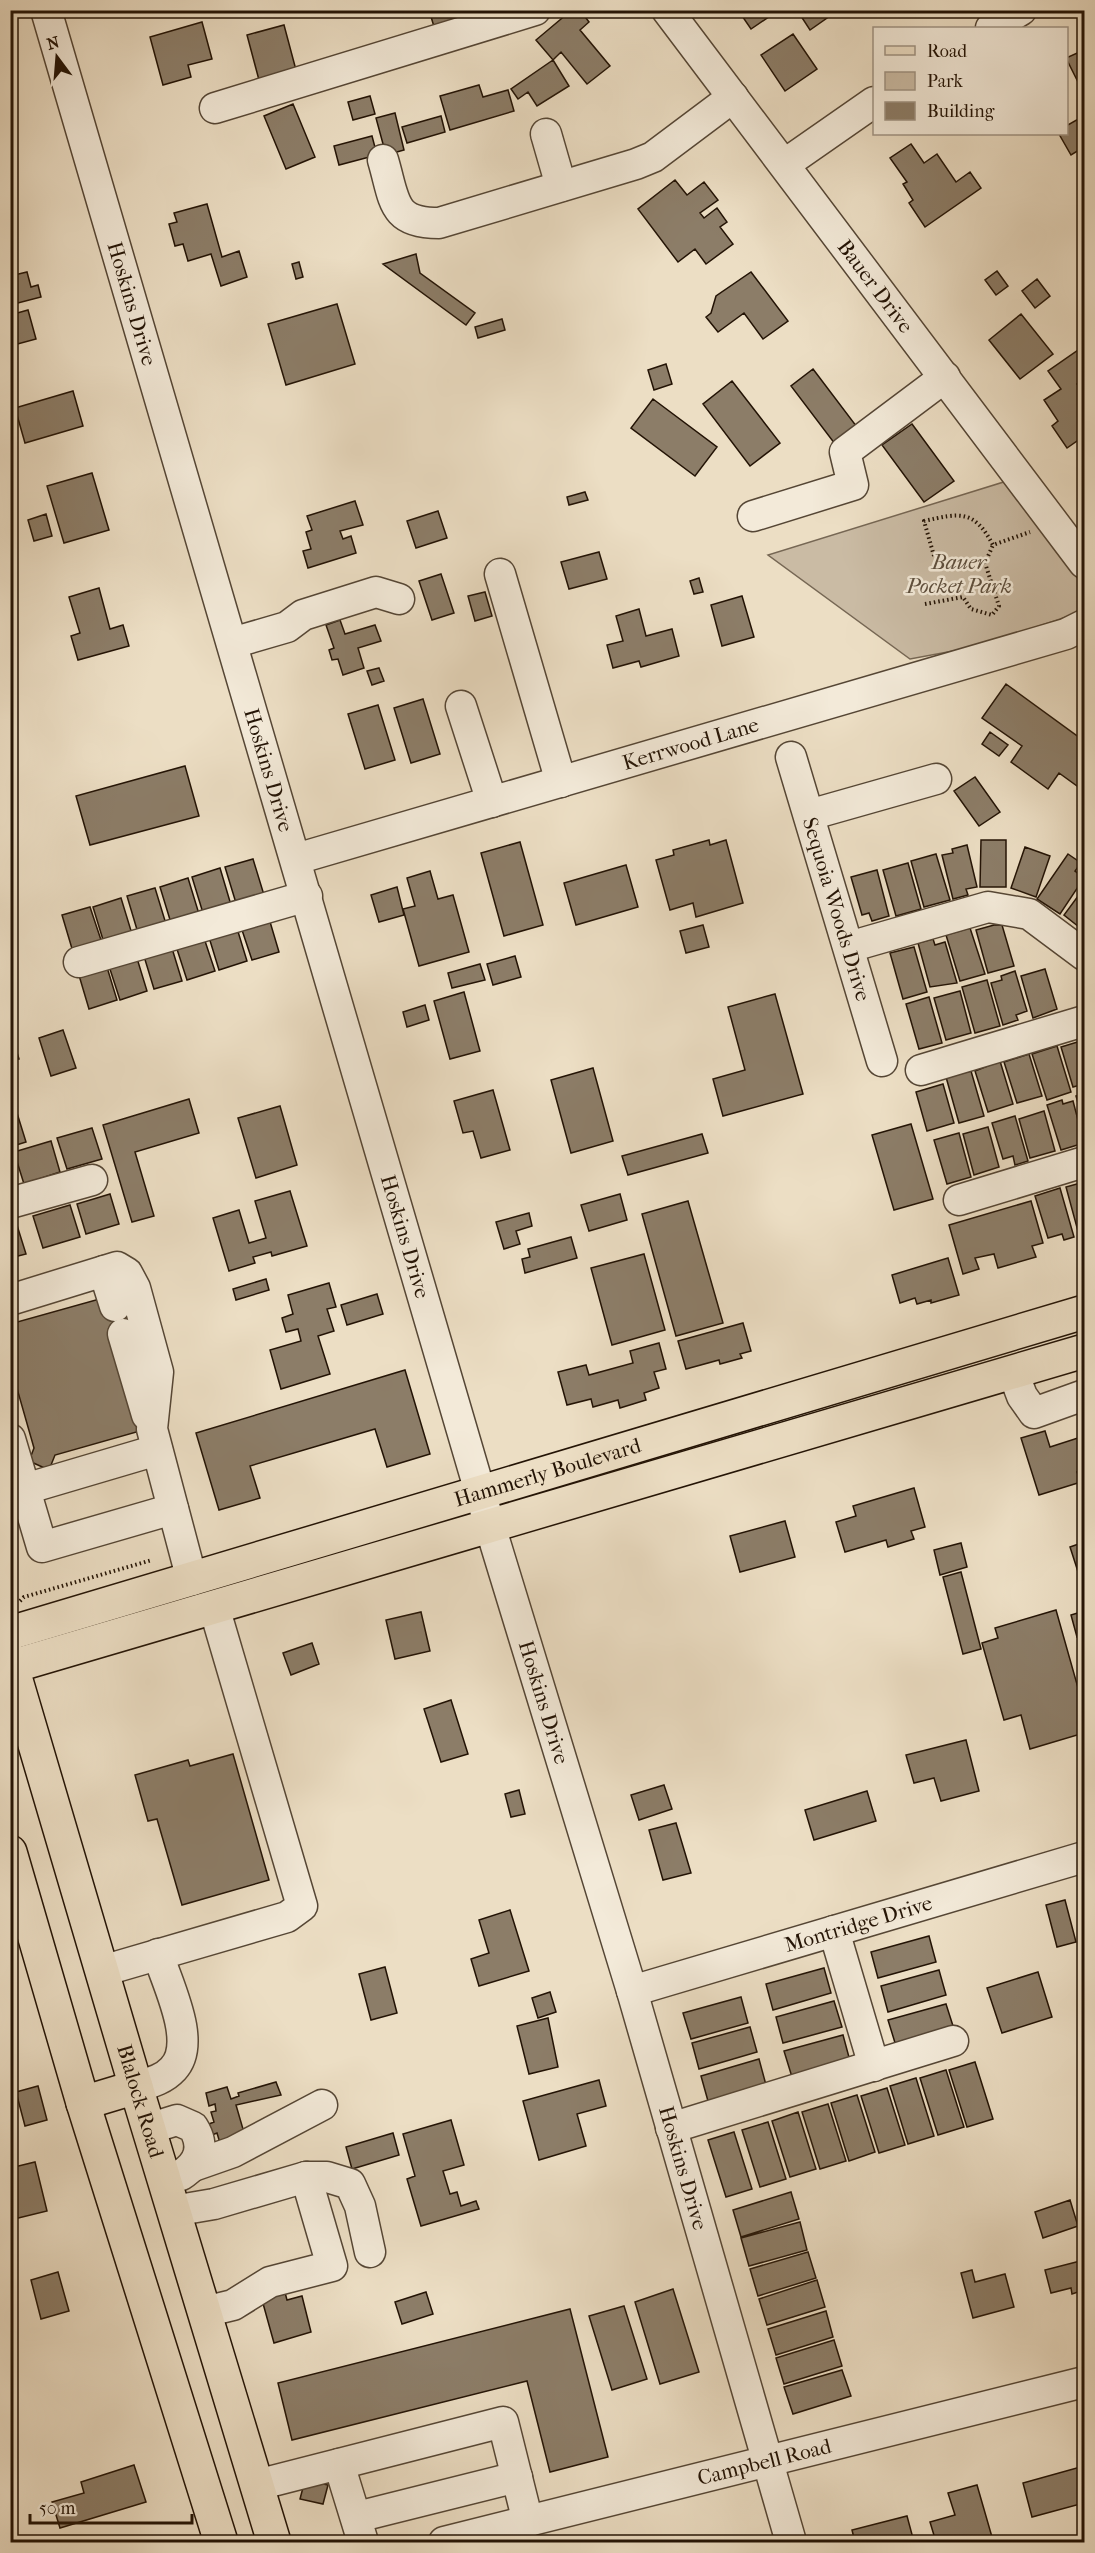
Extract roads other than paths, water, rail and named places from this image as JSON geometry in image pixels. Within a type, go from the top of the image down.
[{"type":"main road","name":"Hammerly Boulevard","points":[[10,1633],[1084,1312]]},
{"type":"main road","name":"Hammerly Boulevard","points":[[11,1665],[1084,1351]]},
{"type":"main road","points":[[897,1368],[907,1403]]},
{"type":"main road","name":"Blalock Road","points":[[11,1665],[148,2129],[274,2542]]},
{"type":"main road","points":[[10,1852],[18,1905],[83,2103],[221,2542]]},
{"type":"main road","points":[[83,2103],[136,2087]]},
{"type":"street","name":"Hoskins Drive","points":[[46,10],[490,1526],[632,1991],[791,2542]]},
{"type":"street","points":[[215,108],[535,10]]},
{"type":"street","name":"Bauer Drive","points":[[667,10],[1084,563]]},
{"type":"street","points":[[993,27],[1021,10]]},
{"type":"street","points":[[383,160],[398,211],[416,223],[439,223],[653,157],[734,97]]},
{"type":"street","points":[[785,164],[873,103]]},
{"type":"street","points":[[546,134],[561,186]]},
{"type":"street","points":[[753,516],[854,484],[845,452],[945,377]]},
{"type":"street","points":[[500,574],[561,782]]},
{"type":"street","points":[[232,643],[287,627],[303,615],[376,592],[399,599]]},
{"type":"street","name":"Kerrwood Lane","points":[[296,859],[1066,634],[1084,625]]},
{"type":"street","points":[[461,706],[492,802]]},
{"type":"street","name":"Sequoia Woods Drive","points":[[792,757],[882,1061]]},
{"type":"street","points":[[809,815],[936,779]]},
{"type":"street","points":[[79,962],[307,896]]},
{"type":"street","points":[[849,947],[988,907],[1029,914],[1084,955]]},
{"type":"street","points":[[921,1070],[1084,1021]]},
{"type":"street","points":[[959,1200],[1084,1162]]},
{"type":"street","points":[[10,1203],[92,1180]]},
{"type":"street","points":[[10,1300],[117,1267],[128,1273],[135,1288],[158,1372],[154,1440]]},
{"type":"street","points":[[104,1271],[115,1306]]},
{"type":"street","points":[[123,1334],[192,1580]]},
{"type":"street","points":[[1013,1371],[1022,1396],[1034,1413],[1084,1395]]},
{"type":"street","points":[[10,1439],[42,1547],[173,1509]]},
{"type":"street","points":[[25,1489],[154,1440]]},
{"type":"street","points":[[102,1971],[287,1917],[302,1906],[214,1607]]},
{"type":"street","name":"Montridge Drive","points":[[632,1991],[1084,1857]]},
{"type":"street","points":[[834,1931],[874,2066]]},
{"type":"street","points":[[136,2087],[163,2078],[175,2068],[182,2054],[184,2035],[158,1954]]},
{"type":"street","points":[[671,2128],[953,2041]]},
{"type":"street","points":[[194,2166],[233,2151],[322,2105]]},
{"type":"street","points":[[148,2129],[177,2120],[193,2127],[200,2147],[199,2158],[169,2197]]},
{"type":"street","points":[[169,2197],[214,2204],[306,2177],[327,2177],[350,2184],[360,2206],[370,2252]]},
{"type":"street","points":[[204,2312],[233,2305],[270,2282],[332,2266],[306,2177]]},
{"type":"street","name":"Campbell Road","points":[[444,2542],[1084,2382]]},
{"type":"street","points":[[257,2485],[503,2422],[528,2522]]},
{"type":"street","points":[[339,2464],[350,2505],[360,2530],[517,2477]]},
{"type":"park label","name":"Bauer Pocket Park","points":[[959,574]]}]
